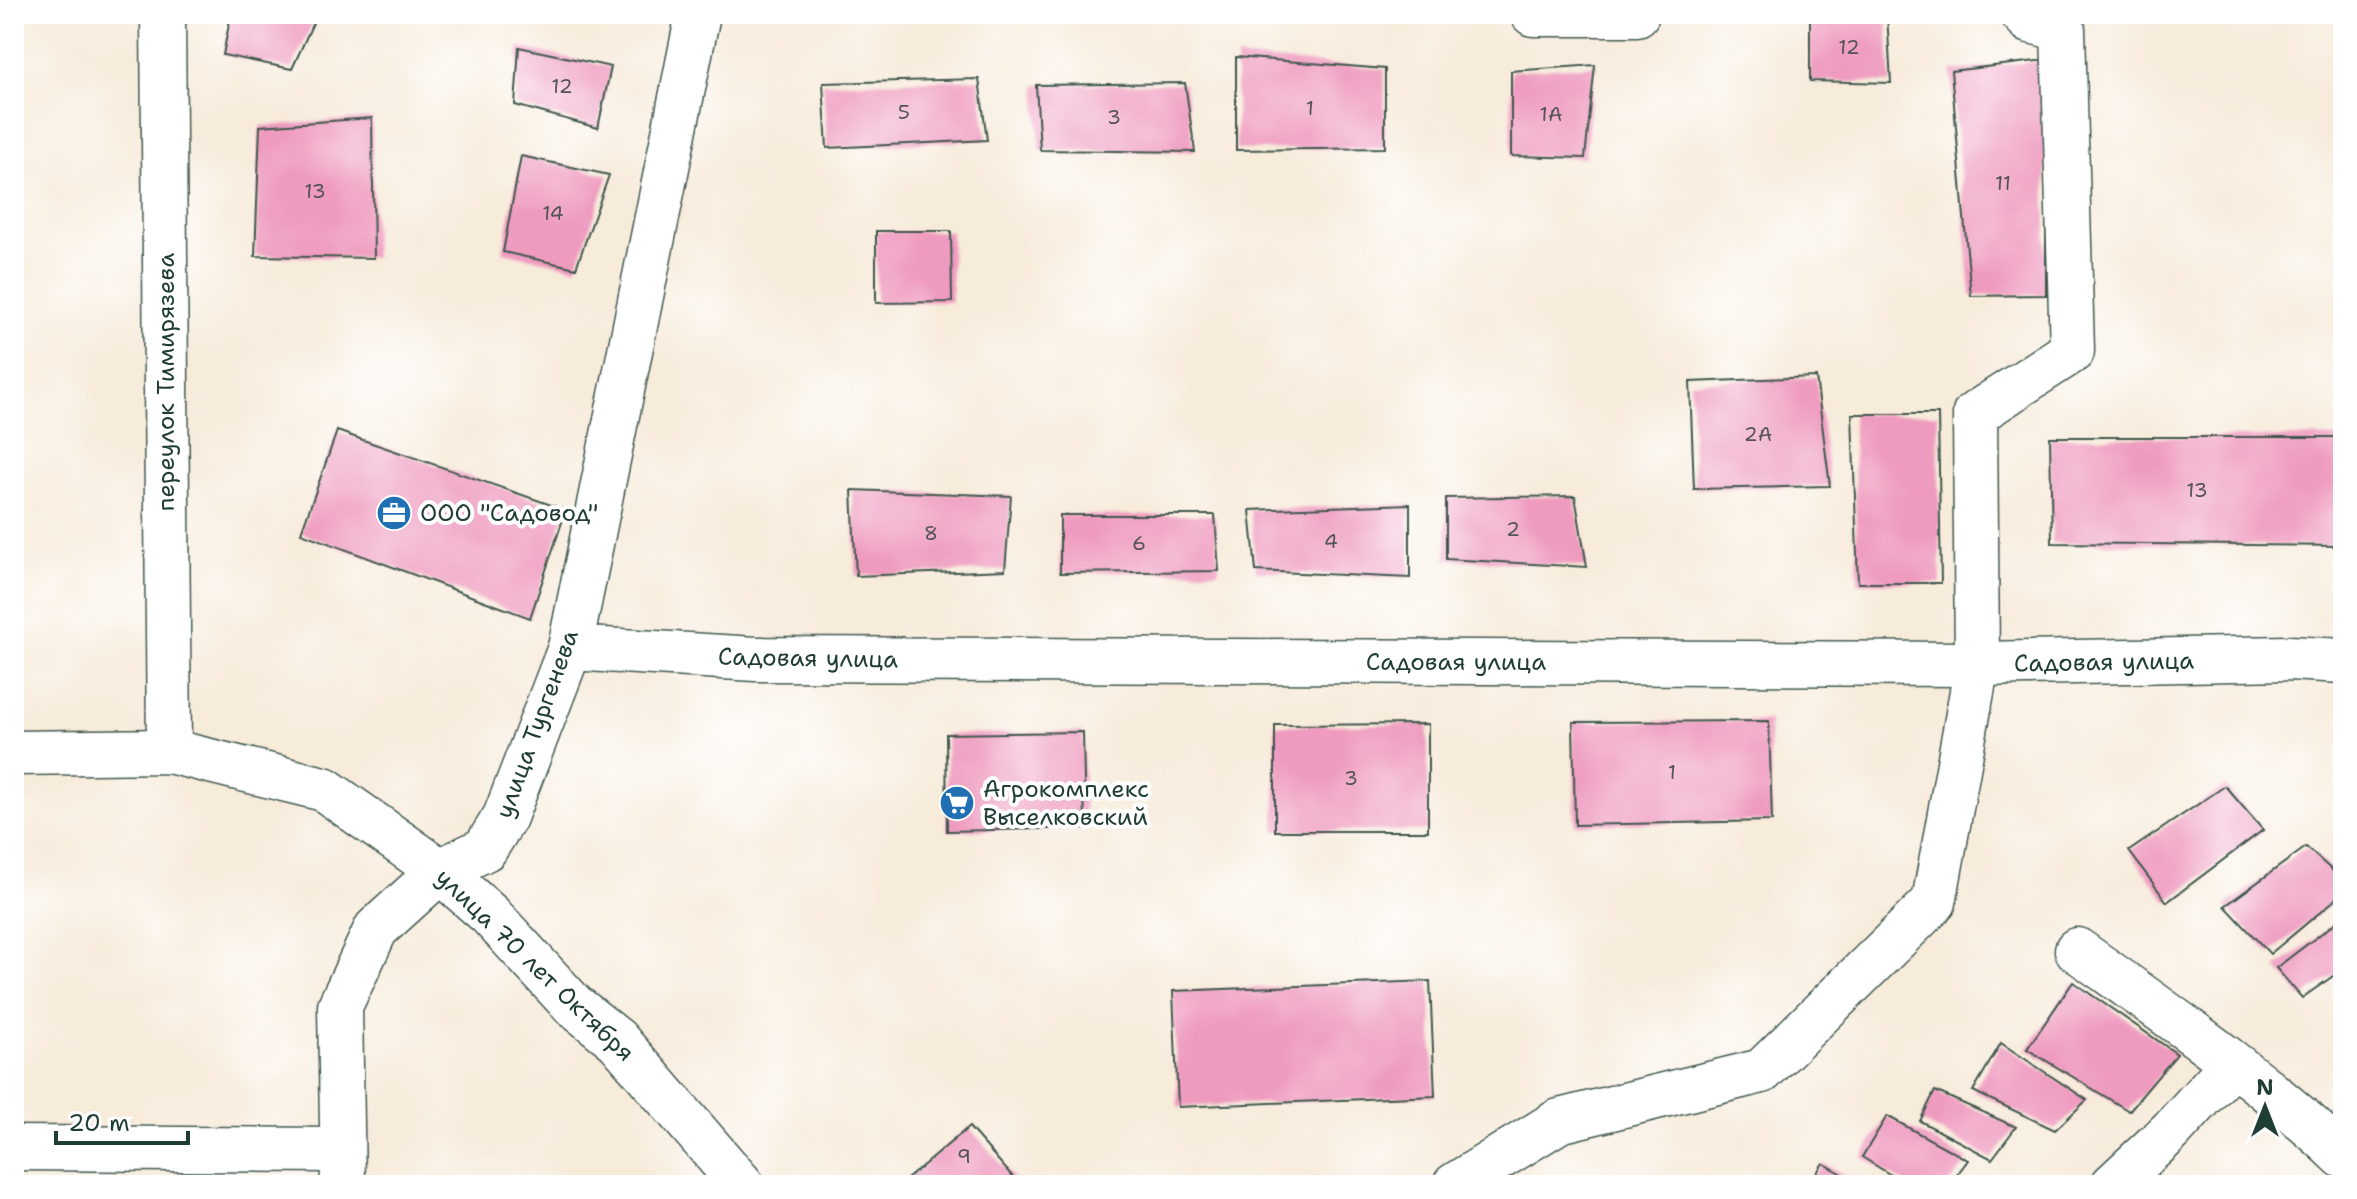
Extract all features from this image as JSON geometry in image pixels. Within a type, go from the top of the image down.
[{"type":"street","name":"переулок Тимирязева","points":[[163,14],[169,751]]},
{"type":"street","name":"улица Тургенева","points":[[343,1168],[340,1006],[376,929],[440,871],[485,849],[505,817],[570,648],[698,14]]},
{"type":"street","points":[[1533,14],[1637,14]]},
{"type":"street","points":[[1455,1185],[1559,1121],[1762,1071],[1934,902],[1977,664],[1975,414],[2072,351],[2063,29],[2027,18]]},
{"type":"street","name":"Садовая улица","points":[[570,648],[756,659],[1977,664],[2289,658],[2343,661]]},
{"type":"street","name":"улица 70 лет Октября","points":[[14,753],[169,751],[324,789],[440,871],[490,915],[573,1005],[617,1040],[742,1185]]},
{"type":"street","points":[[2077,950],[2185,1027],[2314,1129],[2343,1156]]},
{"type":"street","points":[[2113,1185],[2171,1131],[2232,1064]]},
{"type":"street","points":[[14,1148],[343,1168]]},
{"type":"building","points":[[14,14],[19,14],[15,36],[14,36]]},
{"type":"building","points":[[231,14],[317,14],[292,69],[223,55]]},
{"type":"building","points":[[1810,14],[1887,14],[1891,83],[1810,81]]},
{"type":"building","points":[[519,47],[611,67],[598,128],[515,105]]},
{"type":"building","points":[[1236,57],[1385,69],[1385,148],[1236,150]]},
{"type":"building","points":[[2046,60],[2046,295],[1971,296],[1951,71]]},
{"type":"building","points":[[1595,65],[1585,158],[1511,156],[1511,71]]},
{"type":"building","points":[[979,79],[987,140],[827,148],[823,83]]},
{"type":"building","points":[[1185,83],[1195,152],[1040,150],[1036,85]]},
{"type":"building","points":[[372,118],[374,258],[255,256],[260,126]]},
{"type":"building","points":[[521,156],[609,175],[576,268],[503,252]]},
{"type":"building","points":[[876,231],[951,231],[952,302],[876,303]]},
{"type":"building","points":[[1816,377],[1830,486],[1694,489],[1690,382]]},
{"type":"building","points":[[1852,414],[1938,414],[1941,583],[1858,583]]},
{"type":"building","points":[[337,431],[566,510],[530,618],[301,533]]},
{"type":"building","points":[[2050,437],[2343,437],[2343,546],[2052,543]]},
{"type":"building","points":[[852,490],[1011,496],[1005,570],[856,576]]},
{"type":"building","points":[[1575,496],[1587,567],[1446,559],[1446,498]]},
{"type":"building","points":[[1410,504],[1410,578],[1256,571],[1250,510]]},
{"type":"building","points":[[1060,515],[1215,515],[1219,571],[1060,573]]},
{"type":"building","points":[[1769,721],[1772,821],[1575,825],[1573,722]]},
{"type":"building","points":[[1428,724],[1428,831],[1275,831],[1275,725]]},
{"type":"building","points":[[1083,732],[1085,828],[947,831],[946,734]]},
{"type":"building","points":[[2225,786],[2263,830],[2167,902],[2129,851]]},
{"type":"building","points":[[2306,847],[2343,880],[2343,893],[2270,954],[2225,906]]},
{"type":"building","points":[[2343,917],[2343,969],[2302,998],[2276,968]]},
{"type":"building","points":[[1430,981],[1435,1096],[1178,1107],[1173,991]]},
{"type":"building","points":[[2073,982],[2177,1054],[2129,1111],[2027,1049]]},
{"type":"building","points":[[2001,1043],[2087,1100],[2055,1130],[1973,1091]]},
{"type":"building","points":[[1935,1091],[2016,1127],[1992,1159],[1920,1121]]},
{"type":"building","points":[[1887,1116],[1968,1160],[1949,1185],[1907,1185],[1862,1157]]},
{"type":"building","points":[[969,1127],[1020,1185],[900,1185]]},
{"type":"building","points":[[1823,1163],[1862,1185],[1809,1185]]},
{"type":"place","name":"ООО \"Садовод\"","points":[[394,513]]},
{"type":"place","name":"Агрокомплекс Выселковский","points":[[957,803]]}]
